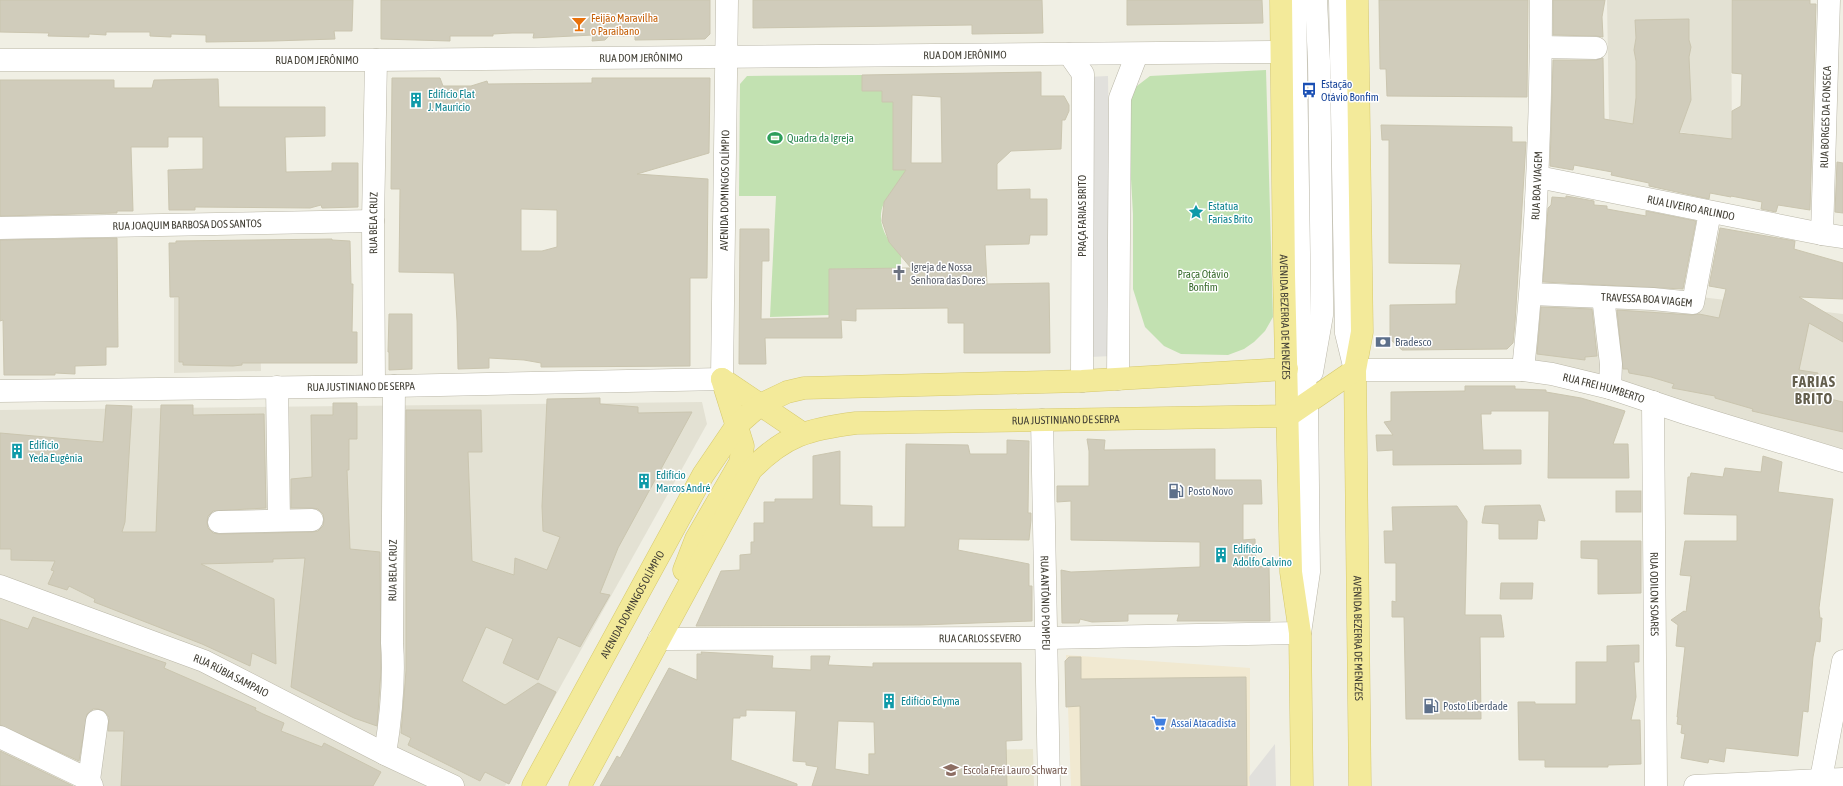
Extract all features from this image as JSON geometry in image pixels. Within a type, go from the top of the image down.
[{"type":"main road","name":"AVENIDA BEZERRA DE MENEZES","points":[[1281,0],[1286,369],[1291,572],[1300,633],[1302,786]]},
{"type":"main road","name":"AVENIDA BEZERRA DE MENEZES","points":[[1358,0],[1362,332],[1355,370],[1360,786]]},
{"type":"main road","points":[[736,425],[760,405],[787,392],[804,388],[1082,382],[1286,369]]},
{"type":"main road","points":[[1288,416],[1355,370]]},
{"type":"main road","points":[[722,379],[802,433]]},
{"type":"main road","points":[[580,786],[681,599],[684,566],[696,539],[740,463],[744,446],[722,379]]},
{"type":"main road","name":"RUA JUSTINIANO DE SERPA","points":[[681,599],[751,470],[768,452],[802,433],[856,423],[1288,416]]},
{"type":"main road","name":"AVENIDA DOMINGOS OLÍMPIO","points":[[532,786],[703,475],[736,425]]},
{"type":"street","name":"AVENIDA DOMINGOS OLÍMPIO","points":[[722,379],[727,0]]},
{"type":"street","name":"AVENIDA BEZERRA DE MENEZES","points":[[1295,0],[1300,316],[1307,403],[1309,572],[1300,633]]},
{"type":"street","name":"AVENIDA BEZERRA DE MENEZES","points":[[1307,403],[1322,314],[1319,61],[1316,0]]},
{"type":"street","name":"AVENIDA BEZERRA DE MENEZES","points":[[1340,0],[1346,333],[1355,370]]},
{"type":"street","name":"RUA BOA VIAGEM","points":[[1523,370],[1531,294],[1538,177],[1541,0]]},
{"type":"street","name":"RUA BORGES DA FONSECA","points":[[1829,0],[1832,236]]},
{"type":"street","points":[[1541,47],[1596,48]]},
{"type":"street","name":"RUA DOM JERÔNIMO","points":[[0,60],[726,58],[1282,52]]},
{"type":"street","name":"PRAÇA FARIAS BRITO","points":[[1069,54],[1083,74],[1082,382]]},
{"type":"street","points":[[1118,379],[1120,98],[1137,54]]},
{"type":"street","name":"RUA BELA CRUZ","points":[[376,60],[373,221],[384,386],[394,673],[393,698],[386,754]]},
{"type":"street","name":"RUA LIVEIRO ARLINDO","points":[[1538,177],[1832,236]]},
{"type":"street","name":"TRAVESSA BOA VIAGEM","points":[[1531,294],[1653,299],[1693,303],[1710,212]]},
{"type":"street","name":"RUA JOAQUIM BARBOSA DOS SANTOS","points":[[0,228],[373,221]]},
{"type":"street","points":[[1603,297],[1611,364],[1610,388]]},
{"type":"street","name":"RUA FREI HUMBERTO","points":[[1355,370],[1523,370],[1552,374],[1610,388],[1843,461]]},
{"type":"street","name":"RUA JUSTINIANO DE SERPA","points":[[0,391],[384,386],[722,379]]},
{"type":"street","points":[[277,387],[278,520]]},
{"type":"street","name":"RUA ODILON SOARES","points":[[1653,402],[1656,786]]},
{"type":"street","name":"RUA ANTÔNIO POMPEU","points":[[1042,420],[1049,786]]},
{"type":"street","points":[[219,522],[312,520]]},
{"type":"street","name":"RUA RÚBIA SAMPAIO","points":[[0,586],[204,661],[386,754],[453,786]]},
{"type":"street","name":"RUA CARLOS SEVERO","points":[[659,638],[1047,638],[1300,633]]},
{"type":"street","points":[[1821,779],[1843,661]]},
{"type":"street","points":[[0,737],[90,783],[97,720]]},
{"type":"street","points":[[1695,786],[1760,784],[1843,778]]},
{"type":"shaded area","points":[[1607,0],[1731,0],[1732,140],[1609,121]]},
{"type":"shaded area","points":[[1108,76],[1112,356],[1090,357],[1087,77]]},
{"type":"shaded area","points":[[1535,290],[1642,290],[1843,314],[1843,449],[1528,358]]},
{"type":"shaded area","points":[[259,296],[261,371],[174,373],[174,298]]},
{"type":"shaded area","points":[[702,402],[707,424],[505,786],[0,786],[0,410]]},
{"type":"shaded area","name":"Assaí Atacadista","points":[[1066,655],[1250,668],[1250,786],[1071,786]]},
{"type":"shaded area","points":[[1275,744],[1276,786],[1250,786],[1249,777]]},
{"type":"shaded area","name":"Escola Frei Lauro Schwartz","points":[[1033,749],[1034,786],[869,786],[868,753]]},
{"type":"green space","name":"Praça Otávio Bonfim","points":[[1266,70],[1273,317],[1265,331],[1244,349],[1228,355],[1181,354],[1164,346],[1145,327],[1133,289],[1133,214],[1127,109],[1133,89],[1150,76]]},
{"type":"green space","points":[[862,75],[863,91],[882,91],[882,102],[893,102],[893,170],[905,170],[906,180],[886,200],[881,217],[887,238],[901,254],[901,268],[829,269],[829,315],[770,317],[776,196],[739,196],[740,84],[747,76]]},
{"type":"building","points":[[0,0],[353,0],[352,31],[334,31],[335,39],[206,42],[206,35],[171,34],[171,37],[150,36],[150,32],[106,32],[106,35],[89,34],[89,37],[48,36],[49,33],[0,32]]},
{"type":"building","points":[[381,0],[710,0],[710,34],[705,39],[635,40],[635,36],[609,36],[605,40],[592,41],[593,35],[533,38],[534,33],[493,34],[493,36],[450,36],[450,41],[381,39]]},
{"type":"building","points":[[753,0],[1042,0],[1043,33],[972,34],[972,25],[753,28]]},
{"type":"building","points":[[1127,0],[1262,0],[1263,23],[1127,25]]},
{"type":"building","points":[[1379,0],[1528,0],[1527,97],[1387,96],[1386,69],[1380,69]]},
{"type":"building","points":[[1553,0],[1605,0],[1602,17],[1603,37],[1553,35]]},
{"type":"building","points":[[1732,0],[1810,0],[1810,4],[1816,4],[1810,210],[1778,205],[1776,212],[1761,209],[1762,202],[1710,193],[1709,199],[1649,186],[1649,183],[1611,175],[1612,172],[1574,165],[1573,170],[1550,166],[1553,60],[1596,60],[1603,58],[1604,119],[1633,124],[1636,98],[1636,61],[1634,50],[1636,38],[1635,20],[1689,19],[1689,40],[1691,47],[1689,57],[1691,100],[1679,133],[1732,139],[1732,111],[1741,106],[1742,74],[1732,73]]},
{"type":"building","points":[[1041,72],[1041,96],[1064,96],[1069,105],[1069,111],[1065,120],[1062,120],[1061,149],[1011,151],[997,164],[997,190],[1030,189],[1030,199],[1047,199],[1047,235],[1030,235],[1029,244],[985,245],[987,284],[1049,283],[1050,353],[964,353],[964,323],[948,323],[948,308],[856,309],[856,321],[841,320],[842,338],[765,338],[766,364],[739,364],[740,229],[769,229],[769,261],[762,261],[761,319],[829,318],[829,269],[911,268],[889,242],[882,221],[884,202],[906,170],[893,170],[893,102],[882,102],[882,91],[862,91],[862,75]],"holes":[[[912,95],[941,97],[942,163],[911,163]]]},
{"type":"building","points":[[392,78],[440,78],[443,86],[471,86],[487,81],[488,84],[592,83],[592,78],[710,78],[709,153],[637,174],[708,179],[707,278],[690,278],[690,366],[541,367],[541,363],[524,360],[489,358],[489,368],[458,369],[454,273],[399,272],[400,189],[391,189]],"holes":[[[521,209],[557,210],[557,247],[542,251],[521,251]]]},
{"type":"building","points":[[218,79],[219,107],[325,107],[325,136],[285,137],[286,172],[332,171],[332,163],[358,163],[358,207],[322,208],[321,205],[310,208],[195,207],[195,210],[169,210],[168,170],[203,169],[203,137],[168,137],[168,147],[131,147],[133,211],[117,211],[117,213],[0,216],[0,80],[114,80],[114,88],[152,88],[154,80]]},
{"type":"building","points":[[1381,125],[1512,127],[1512,142],[1526,142],[1515,323],[1513,343],[1507,349],[1402,350],[1390,339],[1390,305],[1456,304],[1456,291],[1461,264],[1389,263],[1389,140],[1382,140]]},
{"type":"building","points":[[1837,162],[1843,163],[1843,213],[1835,212]]},
{"type":"building","points":[[1566,196],[1594,201],[1594,205],[1607,206],[1607,209],[1646,216],[1646,211],[1696,221],[1683,289],[1543,282],[1548,208],[1551,205],[1552,197],[1566,198]]},
{"type":"building","points":[[1720,228],[1795,241],[1794,249],[1843,263],[1843,299],[1799,297],[1843,323],[1843,342],[1809,323],[1799,370],[1818,373],[1813,395],[1843,402],[1843,432],[1752,411],[1753,409],[1715,398],[1715,396],[1672,388],[1674,384],[1651,377],[1629,373],[1628,369],[1623,369],[1617,310],[1692,315],[1699,314],[1719,318],[1726,289],[1709,286]]},
{"type":"building","points":[[117,238],[118,347],[106,347],[106,365],[75,366],[75,374],[55,373],[55,375],[4,375],[3,320],[0,321],[0,240]]},
{"type":"building","points":[[332,239],[350,241],[351,284],[353,284],[352,332],[357,332],[357,363],[242,363],[242,365],[233,366],[183,365],[183,362],[179,362],[179,297],[170,297],[169,243],[176,243],[176,241]]},
{"type":"building","points":[[1541,307],[1592,309],[1597,356],[1585,357],[1585,360],[1537,354]]},
{"type":"building","points":[[389,314],[412,314],[412,369],[389,370]]},
{"type":"building","points":[[1465,386],[1515,386],[1515,389],[1546,390],[1546,392],[1581,398],[1625,411],[1613,444],[1628,444],[1629,478],[1548,478],[1549,411],[1491,411],[1491,414],[1481,414],[1483,450],[1521,450],[1521,464],[1393,465],[1393,450],[1377,451],[1376,435],[1393,435],[1384,422],[1391,421],[1391,392],[1465,391]]},
{"type":"building","points":[[600,398],[600,404],[638,407],[638,413],[692,412],[618,548],[600,593],[610,595],[580,647],[558,637],[538,680],[503,663],[513,639],[486,627],[462,681],[505,705],[538,683],[556,692],[509,784],[485,772],[480,781],[408,745],[411,738],[401,733],[406,671],[406,410],[481,410],[482,452],[468,452],[472,561],[514,575],[515,558],[547,570],[560,537],[543,531],[542,506],[547,399]]},
{"type":"building","points":[[333,403],[357,403],[357,439],[349,439],[349,470],[347,470],[350,549],[380,552],[381,671],[377,726],[354,718],[291,687],[305,558],[273,559],[273,562],[201,564],[274,599],[276,664],[252,653],[250,666],[202,644],[94,602],[95,599],[69,586],[67,590],[48,584],[54,571],[51,570],[55,561],[11,560],[11,549],[0,549],[0,433],[103,442],[106,405],[132,406],[125,522],[122,532],[156,532],[161,405],[193,405],[193,415],[264,414],[266,508],[213,511],[208,516],[207,522],[208,528],[213,533],[318,531],[323,526],[324,520],[323,514],[318,509],[291,508],[291,479],[312,477],[311,415],[333,415]]},
{"type":"building","points":[[1087,439],[1105,440],[1104,450],[1215,449],[1215,480],[1261,480],[1262,504],[1243,504],[1243,540],[1255,539],[1256,567],[1269,566],[1270,621],[1177,621],[1179,614],[1128,614],[1128,621],[1092,622],[1080,619],[1079,623],[1062,623],[1061,570],[1071,572],[1200,567],[1200,542],[1071,540],[1071,501],[1057,502],[1057,486],[1089,486],[1089,451]]},
{"type":"building","points":[[1007,440],[1029,441],[1028,513],[1031,513],[1031,520],[1029,540],[959,539],[958,550],[1029,564],[1029,586],[1032,586],[1032,621],[920,625],[696,626],[721,571],[740,570],[740,555],[751,554],[751,542],[754,542],[754,523],[764,523],[764,502],[775,502],[775,499],[813,499],[813,456],[840,451],[840,505],[872,506],[872,527],[905,527],[906,444],[968,445],[970,454],[1007,454]]},
{"type":"building","points":[[1763,456],[1782,462],[1778,492],[1833,499],[1819,608],[1820,618],[1822,618],[1820,642],[1816,641],[1808,712],[1803,711],[1798,756],[1726,748],[1724,762],[1709,759],[1708,763],[1681,758],[1685,734],[1681,733],[1682,725],[1677,724],[1677,717],[1685,647],[1676,646],[1678,625],[1671,620],[1684,611],[1686,612],[1691,576],[1680,575],[1685,541],[1737,541],[1737,515],[1684,514],[1688,477],[1690,477],[1691,473],[1723,477],[1725,468],[1761,472]]},
{"type":"building","points":[[1616,491],[1641,491],[1641,512],[1616,512]]},
{"type":"building","points":[[1540,505],[1545,521],[1538,520],[1537,539],[1499,539],[1499,524],[1482,523],[1485,506]]},
{"type":"building","points":[[1457,506],[1467,521],[1465,615],[1501,615],[1504,637],[1480,637],[1481,719],[1406,719],[1404,617],[1392,617],[1392,601],[1396,602],[1396,563],[1385,563],[1384,531],[1393,531],[1392,507]]},
{"type":"building","points":[[1581,541],[1641,541],[1641,593],[1598,594],[1598,559],[1581,558]]},
{"type":"building","points":[[1501,583],[1533,583],[1532,599],[1500,599]]},
{"type":"building","points":[[33,617],[166,663],[164,668],[256,708],[255,710],[284,723],[281,731],[322,747],[324,743],[381,772],[373,786],[121,786],[124,731],[108,731],[109,717],[104,711],[93,709],[87,714],[79,761],[0,725],[0,619],[28,629]]},
{"type":"building","points":[[1639,645],[1639,662],[1634,662],[1636,697],[1631,720],[1640,720],[1641,764],[1608,765],[1608,767],[1545,767],[1545,760],[1519,760],[1518,702],[1535,702],[1535,704],[1576,704],[1576,662],[1607,662],[1607,646]]},
{"type":"building","points":[[701,652],[773,656],[772,668],[811,670],[811,656],[830,656],[828,665],[873,667],[873,663],[1021,663],[1022,740],[1006,741],[1007,786],[812,786],[818,767],[806,765],[806,762],[793,761],[796,711],[746,710],[746,716],[733,718],[731,760],[797,784],[797,786],[600,786],[617,756],[620,758],[669,668],[697,680],[697,654],[702,654]],"holes":[[[838,721],[874,722],[875,754],[869,754],[869,775],[835,769]]]},
{"type":"building","name":"Assaí Atacadista","points":[[1069,657],[1081,657],[1081,679],[1246,677],[1247,786],[1081,786],[1080,706],[1066,707],[1065,661]]},
{"type":"building","points":[[0,751],[73,786],[0,786]]},
{"type":"place","name":"Feijão Maravilha o Paraibano","points":[[579,24]]},
{"type":"place","name":"Estação Otávio Bonfim","points":[[1309,90]]},
{"type":"place","name":"Edifício Flat J. Mauricio","points":[[416,100]]},
{"type":"place","name":"Quadra da Igreja","points":[[775,138]]},
{"type":"place","name":"Estatua Farias Brito","points":[[1196,212]]},
{"type":"place","name":"Igreja de Nossa Senhora das Dores","points":[[899,273]]},
{"type":"place","name":"Bradesco","points":[[1383,342]]},
{"type":"place","name":"Edifício Yeda Eugênia","points":[[17,451]]},
{"type":"place","name":"Edifício Marcos André","points":[[644,481]]},
{"type":"place","name":"Posto Novo","points":[[1176,491]]},
{"type":"place","name":"Edifício Adolfo Calvino","points":[[1221,555]]},
{"type":"place","name":"Edifício Edyma","points":[[889,701]]},
{"type":"place","name":"Posto Liberdade","points":[[1431,706]]},
{"type":"place","name":"Assaí Atacadista","points":[[1159,723]]},
{"type":"place","name":"Escola Frei Lauro Schwartz","points":[[951,770]]},
{"type":"district","name":"FARIAS BRITO","points":[[1814,390]]}]
